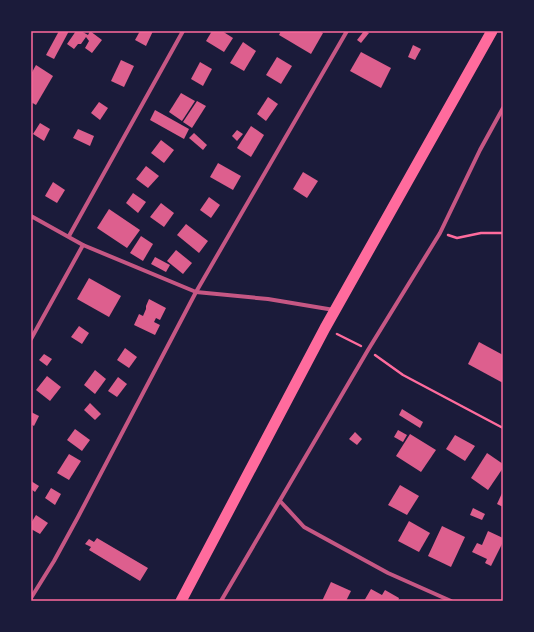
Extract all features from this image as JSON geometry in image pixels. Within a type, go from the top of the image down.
[{"type":"highway","points":[[181,601],[325,328],[492,31]]},
{"type":"street","points":[[69,236],[183,31]]},
{"type":"street","points":[[31,598],[54,561],[196,292],[347,31]]},
{"type":"street","points":[[221,601],[368,350],[440,233],[480,150],[503,108]]},
{"type":"street","points":[[31,216],[83,245],[196,292],[275,300],[335,310]]},
{"type":"street","points":[[31,339],[83,245]]},
{"type":"street","points":[[280,501],[304,527],[388,573],[451,601]]},
{"type":"path","points":[[440,233],[457,238],[481,233],[503,233]]},
{"type":"path","points":[[325,328],[368,350],[403,375],[503,428]]},
{"type":"building","points":[[59,31],[69,31],[54,59],[46,55]]},
{"type":"building","points":[[76,31],[81,31],[88,35],[90,31],[102,40],[92,53],[85,48],[89,41],[86,37],[81,44],[78,44],[74,49],[67,44]]},
{"type":"building","points":[[140,31],[153,31],[146,46],[135,40]]},
{"type":"building","points":[[212,31],[222,31],[233,38],[224,52],[206,41]]},
{"type":"building","points":[[281,31],[319,31],[323,33],[311,54],[279,35]]},
{"type":"building","points":[[364,31],[369,33],[361,43],[357,40]]},
{"type":"building","points":[[243,42],[256,51],[244,71],[230,63]]},
{"type":"building","points":[[413,45],[421,49],[415,60],[408,57]]},
{"type":"building","points":[[361,52],[391,68],[381,88],[350,71]]},
{"type":"building","points":[[277,57],[292,66],[281,84],[266,75]]},
{"type":"building","points":[[121,60],[134,66],[124,87],[111,81]]},
{"type":"building","points":[[200,62],[212,69],[203,86],[191,79]]},
{"type":"building","points":[[36,65],[53,76],[36,105],[31,102],[31,74]]},
{"type":"building","points":[[181,93],[195,101],[182,121],[169,112]]},
{"type":"building","points":[[268,97],[278,104],[266,121],[257,114]]},
{"type":"building","points":[[197,101],[206,106],[192,128],[183,122]]},
{"type":"building","points":[[99,102],[108,108],[100,120],[91,113]]},
{"type":"building","points":[[155,110],[189,129],[184,139],[150,120]]},
{"type":"building","points":[[40,123],[50,129],[44,141],[33,134]]},
{"type":"building","points":[[251,126],[264,135],[251,157],[237,148]]},
{"type":"building","points":[[78,129],[94,136],[90,146],[73,138]]},
{"type":"building","points":[[237,130],[243,134],[237,141],[232,136]]},
{"type":"building","points":[[194,133],[207,145],[203,150],[189,138]]},
{"type":"building","points":[[161,140],[174,150],[164,163],[151,153]]},
{"type":"building","points":[[218,163],[241,176],[233,190],[210,177]]},
{"type":"building","points":[[146,166],[159,176],[148,188],[136,179]]},
{"type":"building","points":[[303,172],[318,181],[307,198],[293,189]]},
{"type":"building","points":[[53,182],[65,190],[57,203],[45,196]]},
{"type":"building","points":[[133,193],[146,202],[138,213],[126,203]]},
{"type":"building","points":[[209,197],[220,205],[211,218],[200,210]]},
{"type":"building","points":[[161,203],[174,213],[164,227],[150,217]]},
{"type":"building","points":[[109,209],[140,230],[127,248],[97,228]]},
{"type":"building","points":[[186,224],[208,241],[199,253],[177,235]]},
{"type":"building","points":[[141,236],[153,244],[143,261],[130,253]]},
{"type":"building","points":[[176,250],[192,263],[183,274],[167,261]]},
{"type":"building","points":[[155,257],[170,265],[166,272],[151,264]]},
{"type":"building","points":[[89,278],[121,296],[109,317],[77,299]]},
{"type":"building","points":[[149,299],[166,308],[160,320],[156,318],[154,322],[160,325],[155,335],[134,325],[139,314],[143,316]]},
{"type":"building","points":[[79,326],[89,333],[82,344],[71,337]]},
{"type":"building","points":[[479,342],[503,355],[503,383],[468,364]]},
{"type":"building","points":[[125,348],[137,357],[129,368],[117,360]]},
{"type":"building","points":[[44,354],[52,359],[47,366],[39,360]]},
{"type":"building","points":[[95,370],[106,379],[95,394],[84,385]]},
{"type":"building","points":[[47,376],[61,387],[50,401],[36,390]]},
{"type":"building","points":[[118,377],[127,384],[117,397],[108,391]]},
{"type":"building","points":[[90,403],[101,414],[95,420],[84,410]]},
{"type":"building","points":[[402,409],[423,422],[420,428],[399,415]]},
{"type":"building","points":[[31,412],[39,416],[34,426],[31,424]]},
{"type":"building","points":[[75,429],[90,440],[82,451],[67,440]]},
{"type":"building","points":[[398,430],[407,435],[403,442],[394,437]]},
{"type":"building","points":[[355,432],[362,439],[357,445],[349,439]]},
{"type":"building","points":[[410,434],[436,450],[421,472],[396,456]]},
{"type":"building","points":[[455,435],[475,446],[465,461],[446,449]]},
{"type":"building","points":[[487,453],[503,464],[503,468],[488,490],[471,478]]},
{"type":"building","points":[[69,454],[81,461],[69,480],[57,473]]},
{"type":"building","points":[[31,481],[39,486],[35,492],[31,489]]},
{"type":"building","points":[[400,485],[419,496],[407,515],[388,505]]},
{"type":"building","points":[[51,488],[61,494],[55,505],[45,498]]},
{"type":"building","points":[[503,491],[503,507],[497,504]]},
{"type":"building","points":[[473,508],[485,514],[482,520],[470,515]]},
{"type":"building","points":[[36,515],[48,523],[40,534],[31,529],[31,523]]},
{"type":"building","points":[[409,521],[430,533],[419,552],[398,541]]},
{"type":"building","points":[[442,526],[465,537],[451,567],[428,556]]},
{"type":"building","points":[[488,531],[503,538],[503,542],[491,566],[485,563],[487,559],[472,552],[477,543],[482,545]]},
{"type":"building","points":[[97,538],[148,568],[140,581],[89,550],[91,547],[85,544],[89,539],[94,542]]},
{"type":"building","points":[[331,582],[351,591],[346,601],[322,601]]},
{"type":"building","points":[[371,589],[382,595],[385,590],[399,598],[398,601],[364,601]]}]
